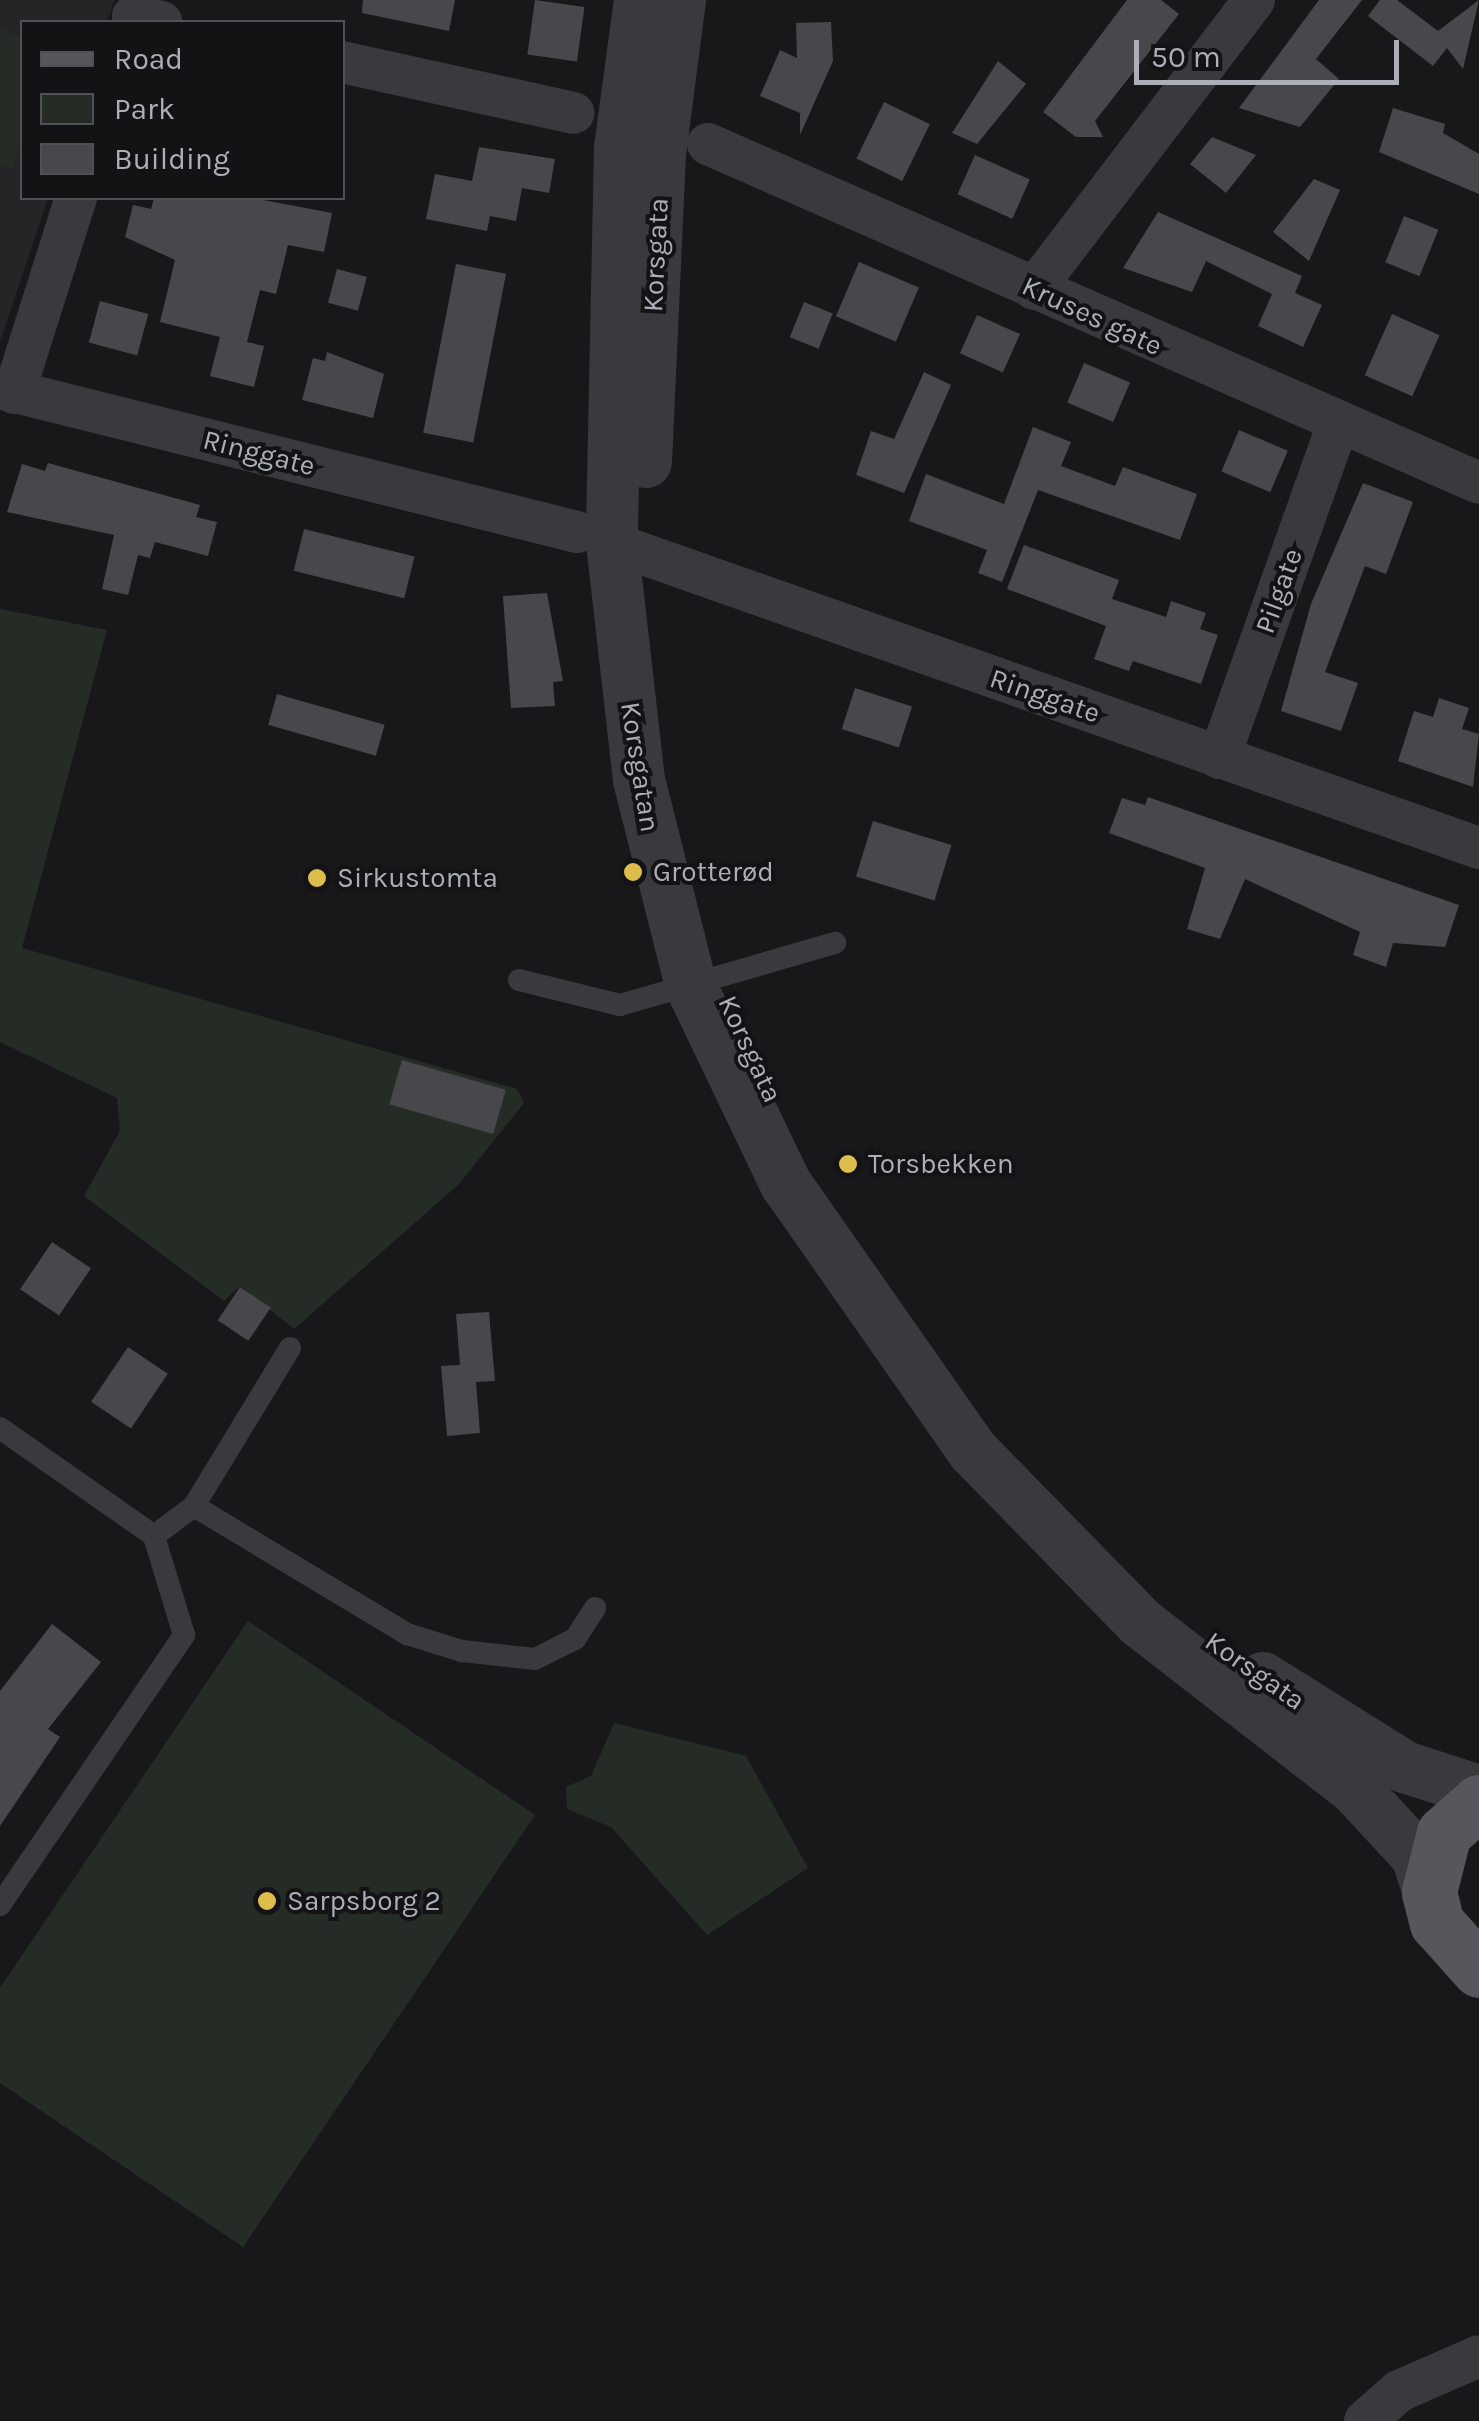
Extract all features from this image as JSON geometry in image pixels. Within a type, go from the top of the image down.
[{"type":"main road","points":[[1479,1802],[1444,1833],[1429,1892],[1436,1923],[1479,1970]]},
{"type":"street","name":"Korsgata","points":[[611,543],[620,147],[640,0]]},
{"type":"street","name":"Korsgata","points":[[611,543],[680,0]]},
{"type":"street","points":[[1034,289],[1254,0]]},
{"type":"street","points":[[345,63],[573,113]]},
{"type":"street","name":"Kruses gate","points":[[708,144],[886,215],[1034,289],[1479,483]]},
{"type":"street","points":[[7,390],[75,200]]},
{"type":"street","name":"Ringgate","points":[[7,390],[611,543],[1479,848]]},
{"type":"street","name":"Pilgate","points":[[1220,758],[1338,424]]},
{"type":"street","name":"Korsgatan","points":[[611,543],[639,780],[705,983]]},
{"type":"street","name":"Korsgata","points":[[705,983],[790,1132],[894,1297],[1083,1528],[1151,1593],[1292,1698],[1405,1767],[1479,1791]]},
{"type":"street","name":"Korsgata","points":[[705,983],[786,1184],[974,1451],[1142,1623],[1355,1790],[1418,1856],[1429,1892]]},
{"type":"street","points":[[1365,2421],[1399,2391],[1479,2356]]},
{"type":"lane","points":[[519,980],[620,1005],[835,943]]},
{"type":"lane","points":[[154,1536],[194,1506],[290,1348]]},
{"type":"lane","points":[[0,1428],[154,1536],[184,1635],[0,1905]]},
{"type":"lane","points":[[194,1506],[406,1634],[462,1651],[535,1659],[576,1640],[595,1608]]},
{"type":"shaded area","points":[[0,0],[115,0],[108,20],[20,20],[20,200],[47,200],[0,342]]},
{"type":"green space","points":[[0,29],[20,36],[20,145],[12,169],[0,165]]},
{"type":"green space","points":[[0,609],[107,630],[22,948],[517,1089],[524,1103],[458,1185],[294,1329],[240,1286],[224,1301],[84,1196],[120,1131],[117,1098],[0,1042]]},
{"type":"green space","name":"Sarpsborg 2","points":[[248,1621],[535,1815],[243,2247],[0,2083],[0,1988]]},
{"type":"green space","points":[[614,1723],[746,1756],[808,1868],[707,1935],[611,1827],[567,1809],[566,1787],[591,1776]]},
{"type":"building","points":[[363,0],[455,0],[449,31],[362,13]]},
{"type":"building","points":[[535,0],[585,7],[577,61],[527,54]]},
{"type":"building","points":[[1127,0],[1161,0],[1179,14],[1095,121],[1103,137],[1076,137],[1043,112]]},
{"type":"building","points":[[1319,0],[1362,0],[1316,59],[1339,79],[1300,127],[1239,108]]},
{"type":"building","points":[[1380,0],[1397,0],[1438,31],[1479,0],[1463,69],[1447,48],[1433,66],[1368,16]]},
{"type":"building","points":[[831,22],[833,61],[800,135],[800,113],[760,96],[780,50],[797,58],[796,23]]},
{"type":"building","points":[[998,61],[1026,84],[977,144],[952,133]]},
{"type":"building","points":[[884,102],[930,124],[902,181],[856,159]]},
{"type":"building","points":[[1393,108],[1445,124],[1443,133],[1479,154],[1479,194],[1379,152]]},
{"type":"building","points":[[1212,137],[1256,155],[1226,193],[1190,164]]},
{"type":"building","points":[[479,147],[555,159],[549,193],[522,188],[516,221],[490,216],[487,231],[426,219],[435,174],[472,181]]},
{"type":"building","points":[[975,155],[1030,179],[1012,219],[958,194]]},
{"type":"building","points":[[1314,179],[1340,190],[1309,261],[1273,232]]},
{"type":"building","points":[[153,200],[264,200],[332,213],[324,252],[288,245],[276,294],[260,290],[247,342],[264,346],[254,387],[210,376],[220,337],[160,322],[175,260],[125,237],[133,205],[151,209]]},
{"type":"building","points":[[1158,212],[1302,276],[1295,293],[1322,305],[1303,347],[1258,326],[1272,294],[1206,261],[1192,292],[1123,268]]},
{"type":"building","points":[[1404,216],[1438,230],[1420,276],[1385,262]]},
{"type":"building","points":[[859,262],[919,287],[896,342],[836,316]]},
{"type":"building","points":[[456,264],[506,274],[473,443],[423,433]]},
{"type":"building","points":[[337,269],[367,277],[358,311],[328,303]]},
{"type":"building","points":[[100,301],[148,314],[137,355],[89,343]]},
{"type":"building","points":[[804,302],[833,314],[819,349],[790,337]]},
{"type":"building","points":[[1392,314],[1440,335],[1412,396],[1365,375]]},
{"type":"building","points":[[977,315],[1020,334],[1003,372],[960,353]]},
{"type":"building","points":[[327,352],[384,374],[373,418],[302,400],[313,358],[325,361]]},
{"type":"building","points":[[1084,363],[1130,383],[1113,422],[1067,403]]},
{"type":"building","points":[[924,372],[951,385],[904,493],[856,475],[871,431],[894,439]]},
{"type":"building","points":[[1033,427],[1071,442],[1061,466],[1115,486],[1123,467],[1197,494],[1180,540],[1038,490],[1002,582],[978,573],[987,550],[909,521],[926,474],[1004,504]]},
{"type":"building","points":[[1239,430],[1288,451],[1270,492],[1221,471]]},
{"type":"building","points":[[48,463],[200,505],[196,517],[217,522],[208,556],[155,542],[150,558],[138,555],[128,595],[102,589],[114,535],[7,512],[22,464],[45,471]]},
{"type":"building","points":[[1363,483],[1413,502],[1386,574],[1365,566],[1325,672],[1358,683],[1341,731],[1281,711],[1311,604]]},
{"type":"building","points":[[304,529],[415,557],[404,598],[294,571]]},
{"type":"building","points":[[1024,545],[1119,580],[1112,599],[1166,617],[1171,601],[1206,613],[1200,629],[1218,635],[1201,684],[1133,661],[1129,671],[1094,659],[1106,626],[1007,589]]},
{"type":"building","points":[[547,593],[563,681],[553,682],[555,706],[511,708],[503,596]]},
{"type":"building","points":[[855,688],[912,707],[899,747],[842,729]]},
{"type":"building","points":[[277,694],[385,725],[376,756],[268,725]]},
{"type":"building","points":[[1439,698],[1469,708],[1462,729],[1479,734],[1473,787],[1398,761],[1414,711],[1433,717]]},
{"type":"building","points":[[1148,797],[1459,905],[1445,947],[1393,943],[1386,967],[1353,955],[1360,932],[1245,879],[1220,939],[1187,929],[1205,868],[1109,833],[1122,798],[1145,805]]},
{"type":"building","points":[[873,821],[951,845],[934,900],[856,876]]},
{"type":"building","points":[[402,1060],[506,1090],[493,1134],[389,1104]]},
{"type":"building","points":[[52,1242],[91,1268],[59,1316],[20,1289]]},
{"type":"building","points":[[240,1287],[271,1308],[248,1341],[218,1320]]},
{"type":"building","points":[[489,1312],[495,1381],[476,1382],[480,1433],[447,1436],[441,1366],[460,1365],[456,1314]]},
{"type":"building","points":[[128,1347],[168,1374],[131,1429],[91,1402]]},
{"type":"building","points":[[52,1624],[101,1662],[48,1729],[60,1737],[0,1826],[0,1691]]},
{"type":"place","name":"Grotterød","points":[[633,872]]},
{"type":"place","name":"Sirkustomta","points":[[317,878]]},
{"type":"place","name":"Torsbekken","points":[[848,1164]]},
{"type":"place","name":"Sarpsborg 2","points":[[267,1901]]}]
